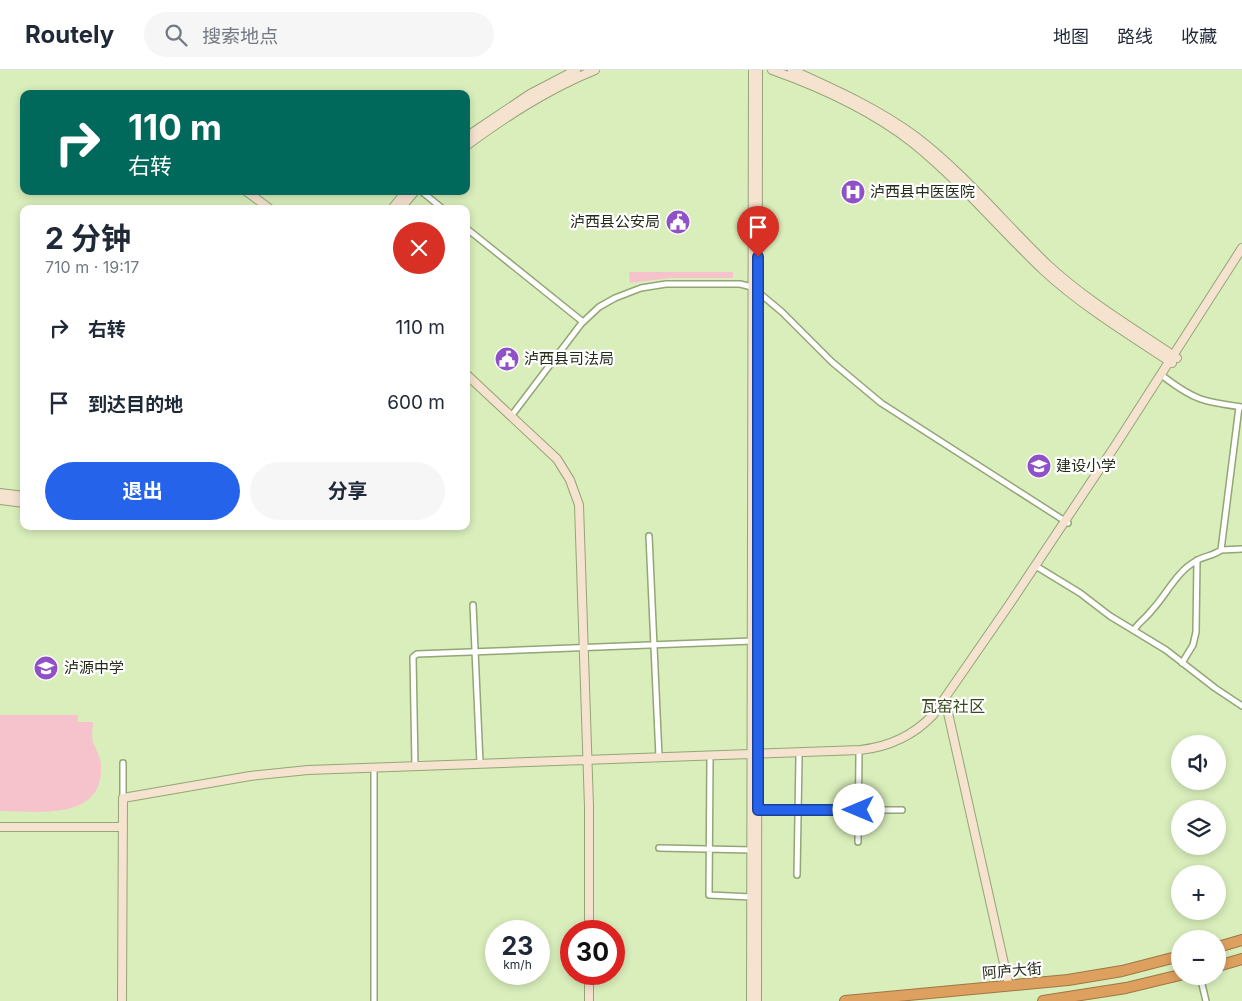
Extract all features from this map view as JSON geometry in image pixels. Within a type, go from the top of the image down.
[{"type":"highway","points":[[1226,945],[1242,940]]},
{"type":"highway","name":"阿庐大街","points":[[845,1001],[1088,977],[1171,958]]},
{"type":"highway","points":[[1226,964],[1242,959]]},
{"type":"highway","points":[[1043,1001],[1126,988],[1171,977]]},
{"type":"main road","points":[[470,134],[530,94],[576,70]]},
{"type":"main road","points":[[470,143],[534,100],[563,84],[595,70]]},
{"type":"main road","points":[[751,1001],[755,756],[755,289],[752,70]]},
{"type":"main road","points":[[757,1001],[758,810],[752,642],[758,70]]},
{"type":"main road","points":[[772,70],[853,106],[912,142],[1061,285],[1096,312],[1173,359]]},
{"type":"main road","points":[[792,70],[856,100],[916,136],[943,160],[1054,270],[1100,307],[1173,359]]},
{"type":"main road","points":[[251,195],[265,205]]},
{"type":"main road","points":[[395,205],[403,195]]},
{"type":"main road","points":[[404,205],[412,195]]},
{"type":"main road","points":[[122,1001],[123,800],[273,777],[416,766],[710,760],[868,749],[893,742],[919,728],[933,716],[1067,522],[1164,377],[1173,359],[1242,248]]},
{"type":"main road","points":[[374,769],[588,762],[659,757],[799,757],[859,754],[887,749],[913,737],[929,725],[946,704],[1039,568],[1173,359],[1242,256]]},
{"type":"main road","points":[[470,378],[557,459],[570,480],[579,505],[588,762],[589,920]]},
{"type":"main road","points":[[0,492],[20,495]]},
{"type":"main road","points":[[0,500],[20,502]]},
{"type":"main road","points":[[946,704],[1009,986]]},
{"type":"main road","points":[[0,827],[123,827]]},
{"type":"main road","points":[[589,985],[589,1001]]},
{"type":"street","points":[[426,195],[438,205]]},
{"type":"street","points":[[470,231],[583,322]]},
{"type":"street","points":[[512,415],[583,322],[599,307],[615,298],[649,286],[666,284],[731,284],[755,289],[782,312],[832,362],[881,403],[1067,522]]},
{"type":"street","points":[[1164,377],[1186,393],[1206,402],[1241,407],[1221,550]]},
{"type":"street","points":[[649,536],[659,757]]},
{"type":"street","points":[[1134,630],[1140,621],[1151,612],[1179,575],[1196,560],[1221,550],[1242,549]]},
{"type":"street","points":[[1182,663],[1192,645],[1196,632],[1196,560]]},
{"type":"street","points":[[1039,568],[1134,630],[1242,706]]},
{"type":"street","points":[[473,605],[480,764]]},
{"type":"street","points":[[416,766],[413,657],[418,653],[752,642]]},
{"type":"street","points":[[858,842],[859,754]]},
{"type":"street","points":[[797,875],[799,757]]},
{"type":"street","points":[[710,760],[709,895],[752,896]]},
{"type":"street","points":[[123,763],[123,800]]},
{"type":"street","points":[[374,769],[374,1001]]},
{"type":"street","points":[[758,810],[902,810]]},
{"type":"street","points":[[660,848],[752,850]]},
{"type":"street","points":[[1202,985],[1206,1001]]},
{"type":"shaded area","points":[[629,272],[733,272],[733,278],[670,278],[630,283]]},
{"type":"shaded area","points":[[0,715],[78,715],[78,722],[93,722],[92,740],[101,767],[99,785],[91,797],[79,805],[65,810],[48,812],[0,811]]},
{"type":"place","name":"泸西县中医医院","points":[[853,192]]},
{"type":"place","name":"泸西县公安局","points":[[678,222]]},
{"type":"place","name":"泸西县司法局","points":[[507,359]]},
{"type":"place","name":"建设小学","points":[[1039,466]]},
{"type":"place","name":"泸源中学","points":[[46,668]]},
{"type":"district","name":"瓦窑社区","points":[[953,706]]},
{"type":"route","points":[[758,257],[758,810],[859,810]]}]
